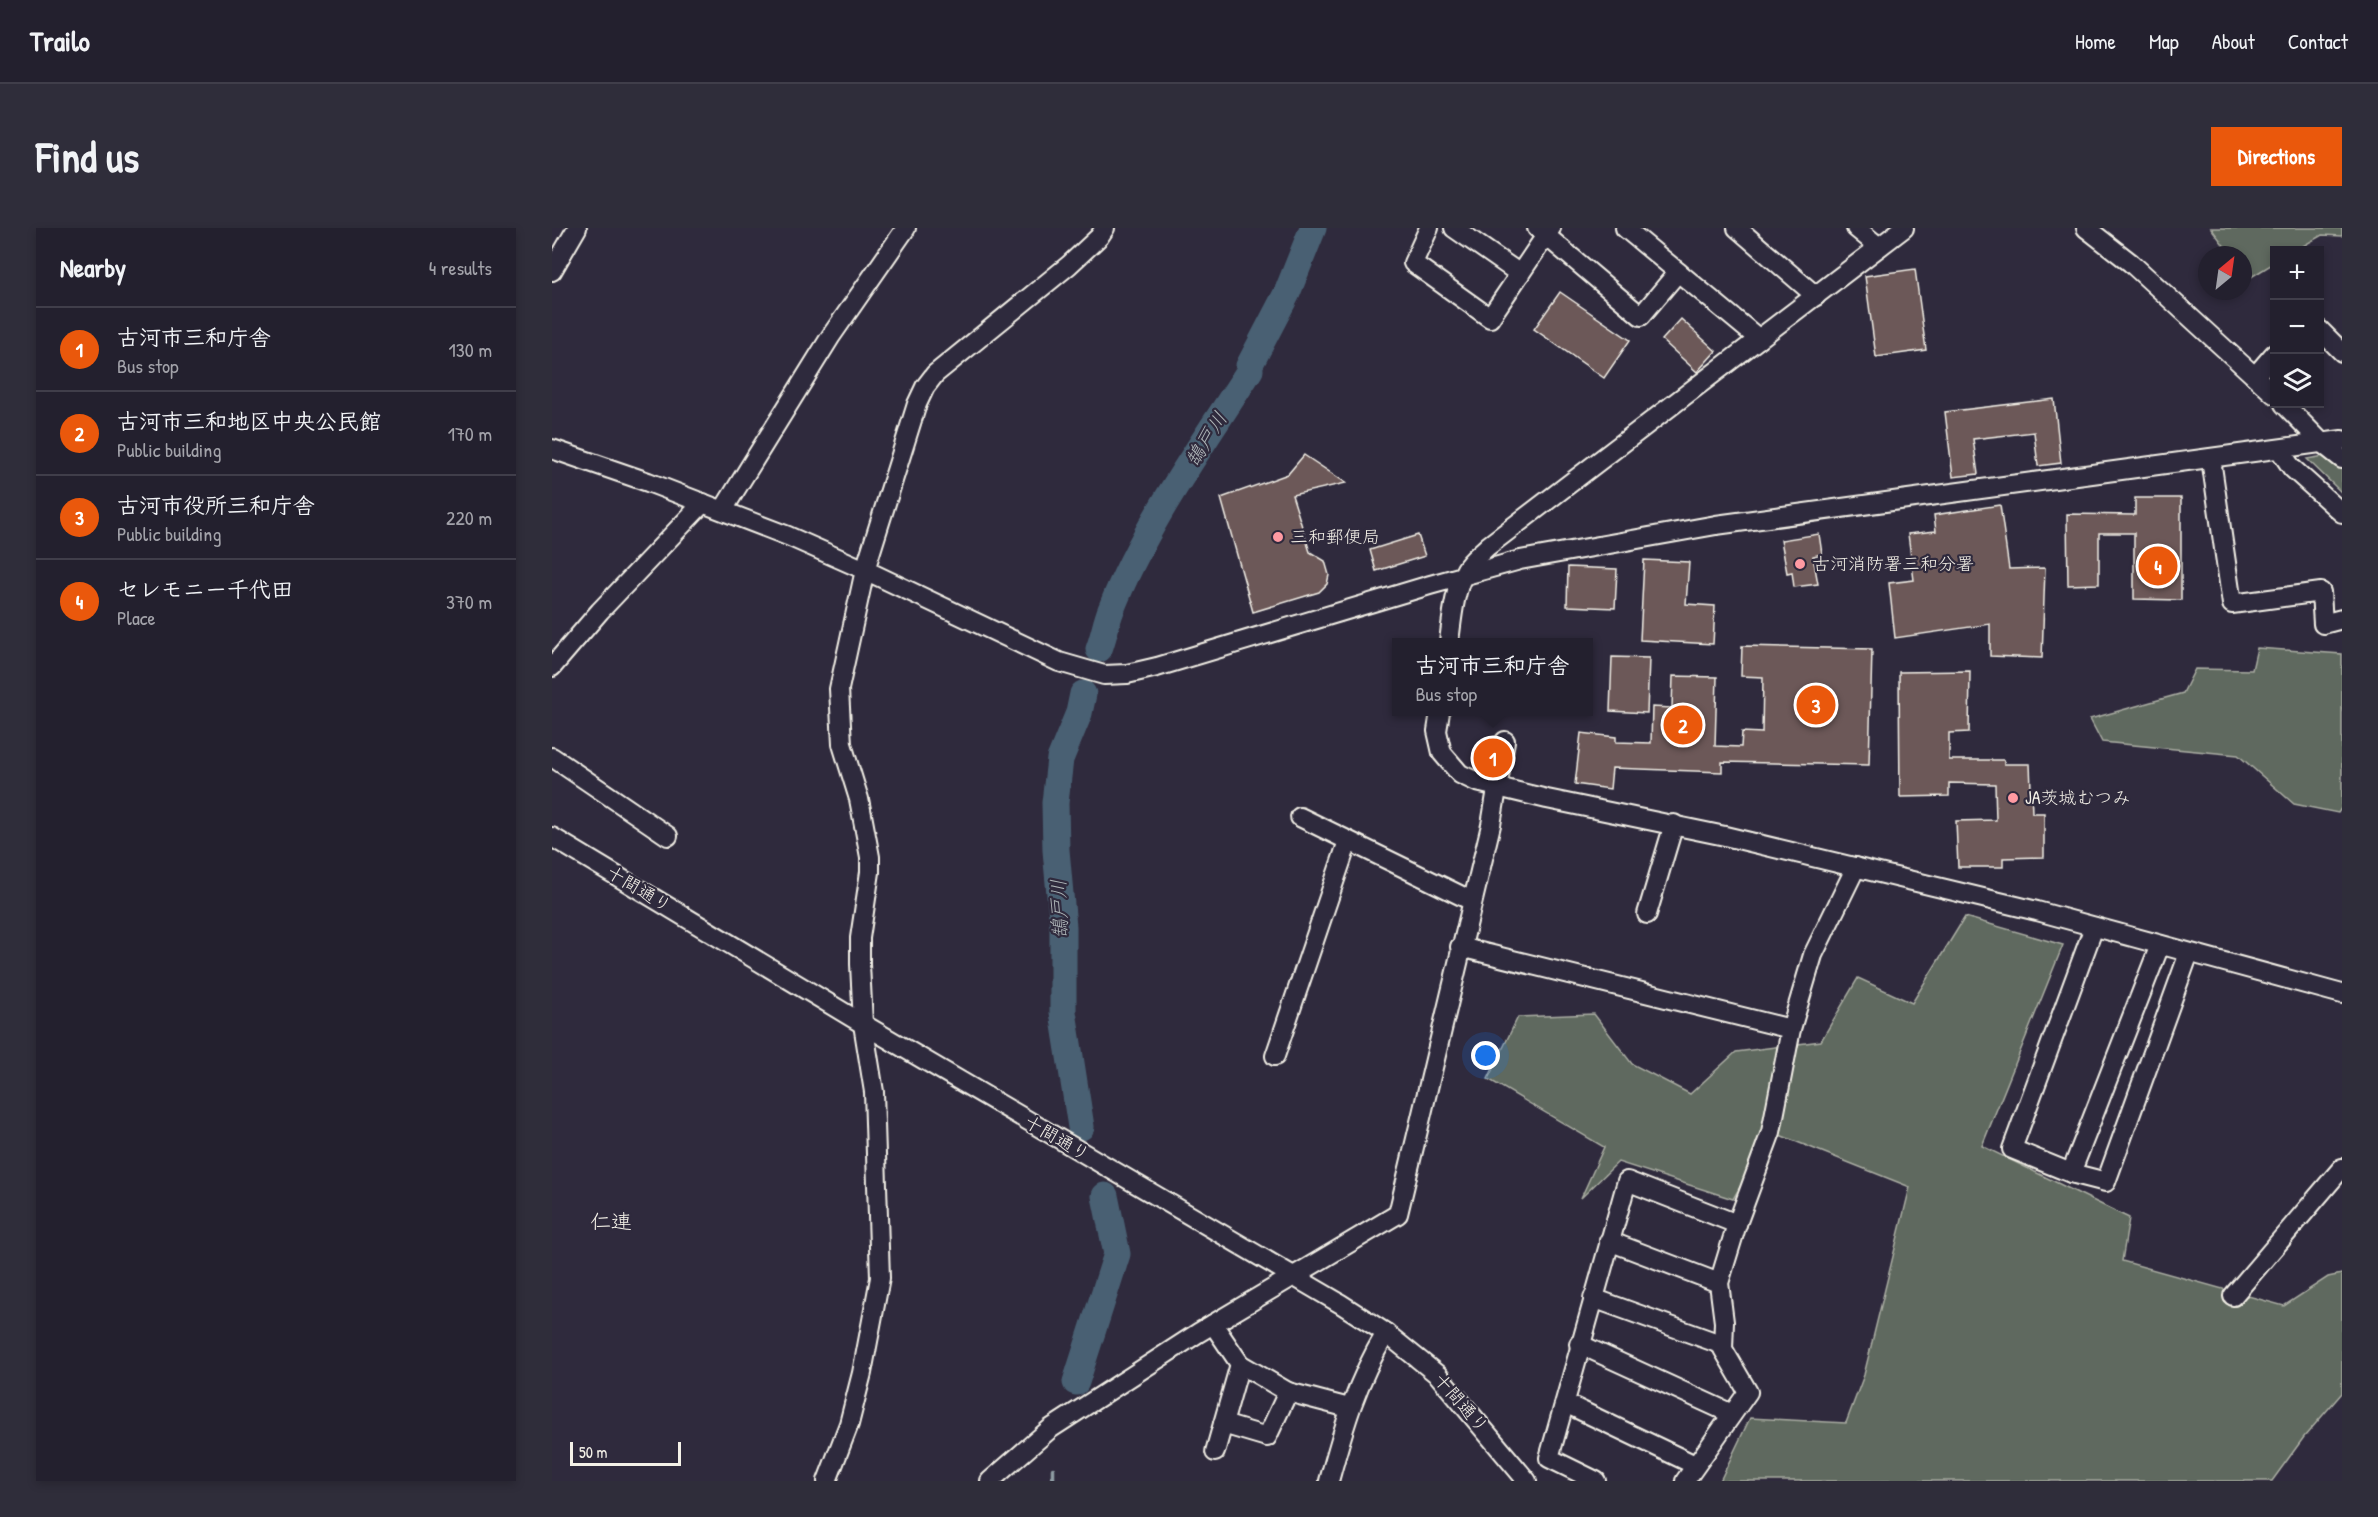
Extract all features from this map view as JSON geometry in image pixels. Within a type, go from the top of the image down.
[{"type":"street","points":[[552,271],[577,228]]},
{"type":"street","points":[[723,510],[831,336],[906,228]]},
{"type":"street","points":[[827,1481],[849,1424],[862,1373],[879,1278],[874,1092],[863,1024],[860,938],[870,857],[859,799],[842,744],[839,689],[865,570],[917,404],[925,387],[935,375],[1069,265],[1099,237],[1105,228]]},
{"type":"street","points":[[1429,228],[1413,263],[1490,318],[1520,274],[1545,230],[1641,316],[1678,272]]},
{"type":"street","points":[[1454,228],[1520,274]]},
{"type":"street","points":[[1625,228],[1759,339]]},
{"type":"street","points":[[1737,228],[1816,296]]},
{"type":"street","points":[[1856,228],[1879,247]]},
{"type":"street","points":[[1450,638],[1456,599],[1463,575],[1470,564],[1508,529],[1904,228]]},
{"type":"street","points":[[2086,228],[2131,263],[2270,390]]},
{"type":"street","points":[[2324,335],[2342,352]]},
{"type":"street","points":[[2256,375],[2270,359]]},
{"type":"street","points":[[2288,408],[2323,444],[2342,459]]},
{"type":"street","points":[[552,449],[723,510],[865,570],[1059,662],[1104,675],[1127,674],[1157,667],[1520,560],[1716,525],[2342,440]]},
{"type":"street","points":[[2279,449],[2292,468],[2342,513]]},
{"type":"street","points":[[2211,459],[2232,604],[2321,592],[2323,624],[2342,620]]},
{"type":"street","points":[[552,667],[600,611],[703,503]]},
{"type":"street","points":[[1439,716],[1437,731],[1442,753],[1460,774],[1497,788],[1674,824],[1856,867],[2342,993]]},
{"type":"street","points":[[990,1481],[1050,1429],[1213,1324],[1398,1214],[1460,946],[1491,825],[1504,741]]},
{"type":"street","points":[[552,757],[668,836]]},
{"type":"street","points":[[1300,817],[1472,901]]},
{"type":"street","points":[[1647,914],[1674,824]]},
{"type":"street","name":"十間通り","points":[[552,837],[863,1024],[1295,1275],[1386,1333],[1438,1375],[1527,1481]]},
{"type":"street","points":[[1275,1056],[1348,840]]},
{"type":"street","points":[[1685,1481],[1748,1392],[1723,1348],[1724,1322],[1719,1283],[1737,1224],[1771,1132],[1791,1029],[1813,955],[1856,867]]},
{"type":"street","points":[[2094,927],[2012,1149],[2071,1173],[2106,1182],[2189,953]]},
{"type":"street","points":[[2071,1173],[2160,945]]},
{"type":"street","points":[[1460,946],[1791,1029]]},
{"type":"street","points":[[2233,1296],[2342,1168]]},
{"type":"street","points":[[1596,1481],[1549,1458],[1579,1344],[1627,1181],[1737,1224]]},
{"type":"street","points":[[1609,1241],[1719,1283]]},
{"type":"street","points":[[1593,1298],[1723,1345]]},
{"type":"street","points":[[1213,1324],[1240,1364],[1288,1392],[1349,1408]]},
{"type":"street","points":[[1329,1481],[1349,1408],[1368,1363],[1386,1333]]},
{"type":"street","points":[[1579,1344],[1732,1414]]},
{"type":"street","points":[[1215,1452],[1240,1364]]},
{"type":"street","points":[[1223,1424],[1267,1437],[1288,1392]]},
{"type":"street","points":[[1565,1403],[1695,1466]]},
{"type":"shaded area","points":[[2211,228],[2342,228],[2342,236],[2322,235],[2303,246],[2270,246],[2270,265],[2252,277],[2252,246],[2224,246]]},
{"type":"shaded area","points":[[2342,453],[2342,493],[2307,459]]},
{"type":"shaded area","points":[[2257,648],[2342,654],[2342,807],[2338,813],[2294,804],[2238,755],[2102,742],[2090,719],[2183,693],[2195,669],[2252,670]]},
{"type":"shaded area","points":[[1965,917],[2063,945],[1982,1146],[2129,1218],[2122,1261],[2284,1306],[2328,1277],[2342,1274],[2342,1393],[2304,1437],[2272,1481],[1720,1481],[1750,1418],[1846,1423],[1864,1375],[1910,1187],[1772,1132],[1733,1199],[1618,1162],[1581,1198],[1604,1147],[1488,1079],[1518,1017],[1594,1014],[1632,1064],[1690,1094],[1736,1052],[1821,1041],[1858,978],[1912,1003]]},
{"type":"building","points":[[1915,269],[1926,350],[1876,357],[1865,276]]},
{"type":"building","points":[[1560,292],[1630,340],[1604,378],[1534,329]]},
{"type":"building","points":[[1681,319],[1716,351],[1697,372],[1662,340]]},
{"type":"building","points":[[2054,399],[2061,463],[2038,466],[2034,432],[1973,439],[1978,474],[1953,477],[1945,412]]},
{"type":"building","points":[[1304,455],[1346,483],[1292,495],[1310,552],[1325,561],[1329,575],[1327,584],[1319,592],[1253,612],[1221,498],[1288,474]]},
{"type":"building","points":[[2135,498],[2181,498],[2181,600],[2134,599],[2134,533],[2099,533],[2099,584],[2068,585],[2067,514],[2135,515]]},
{"type":"building","points":[[2000,505],[2009,569],[2045,568],[2042,658],[1990,656],[1990,624],[1895,638],[1889,583],[1914,580],[1908,534],[1936,531],[1934,515]]},
{"type":"building","name":"古河消防署三和分署","points":[[1819,534],[1822,554],[1813,556],[1818,584],[1794,587],[1792,572],[1787,573],[1781,540]]},
{"type":"building","points":[[1418,535],[1425,556],[1376,571],[1370,550]]},
{"type":"building","points":[[1644,560],[1689,562],[1686,604],[1715,606],[1713,644],[1640,640]]},
{"type":"building","points":[[1568,567],[1617,569],[1615,608],[1567,606]]},
{"type":"building","points":[[1742,646],[1872,649],[1869,765],[1722,762],[1722,772],[1612,768],[1610,789],[1575,784],[1581,733],[1616,737],[1616,742],[1651,743],[1652,707],[1672,708],[1673,676],[1717,677],[1715,746],[1741,747],[1742,732],[1762,733],[1763,677],[1741,676]]},
{"type":"building","points":[[1612,657],[1649,658],[1647,713],[1610,711]]},
{"type":"building","points":[[1970,671],[1969,732],[1949,733],[1949,760],[2004,760],[2004,764],[2030,764],[2032,813],[2044,813],[2044,857],[2003,858],[2003,867],[1958,867],[1956,821],[1996,820],[1995,784],[1949,783],[1949,796],[1900,797],[1899,672]]},
{"type":"waterway","name":"鵠戸川","points":[[1099,649],[1111,610],[1139,548],[1156,517],[1250,370],[1249,366],[1287,293],[1313,228]]},
{"type":"waterway","name":"鵠戸川","points":[[1081,1127],[1063,1012],[1063,927],[1056,850],[1055,803],[1060,759],[1079,713],[1083,694]]},
{"type":"waterway","name":"鵠戸川","points":[[1076,1382],[1117,1254],[1105,1196]]},
{"type":"waterway","name":"鵠戸川","points":[[1053,1469],[1053,1481]]},
{"type":"place","name":"三和郵便局","points":[[1278,537]]},
{"type":"place","name":"古河消防署三和分署","points":[[1800,564]]},
{"type":"place","name":"セレモニー千代田","points":[[2158,566]]},
{"type":"place","name":"古河市役所三和庁舎","points":[[1816,705]]},
{"type":"place","name":"古河市三和地区中央公民館","points":[[1683,725]]},
{"type":"place","name":"古河市三和庁舎","points":[[1493,758]]},
{"type":"place","name":"JA茨城むつみ","points":[[2013,798]]},
{"type":"district","name":"仁連","points":[[611,1222]]}]
